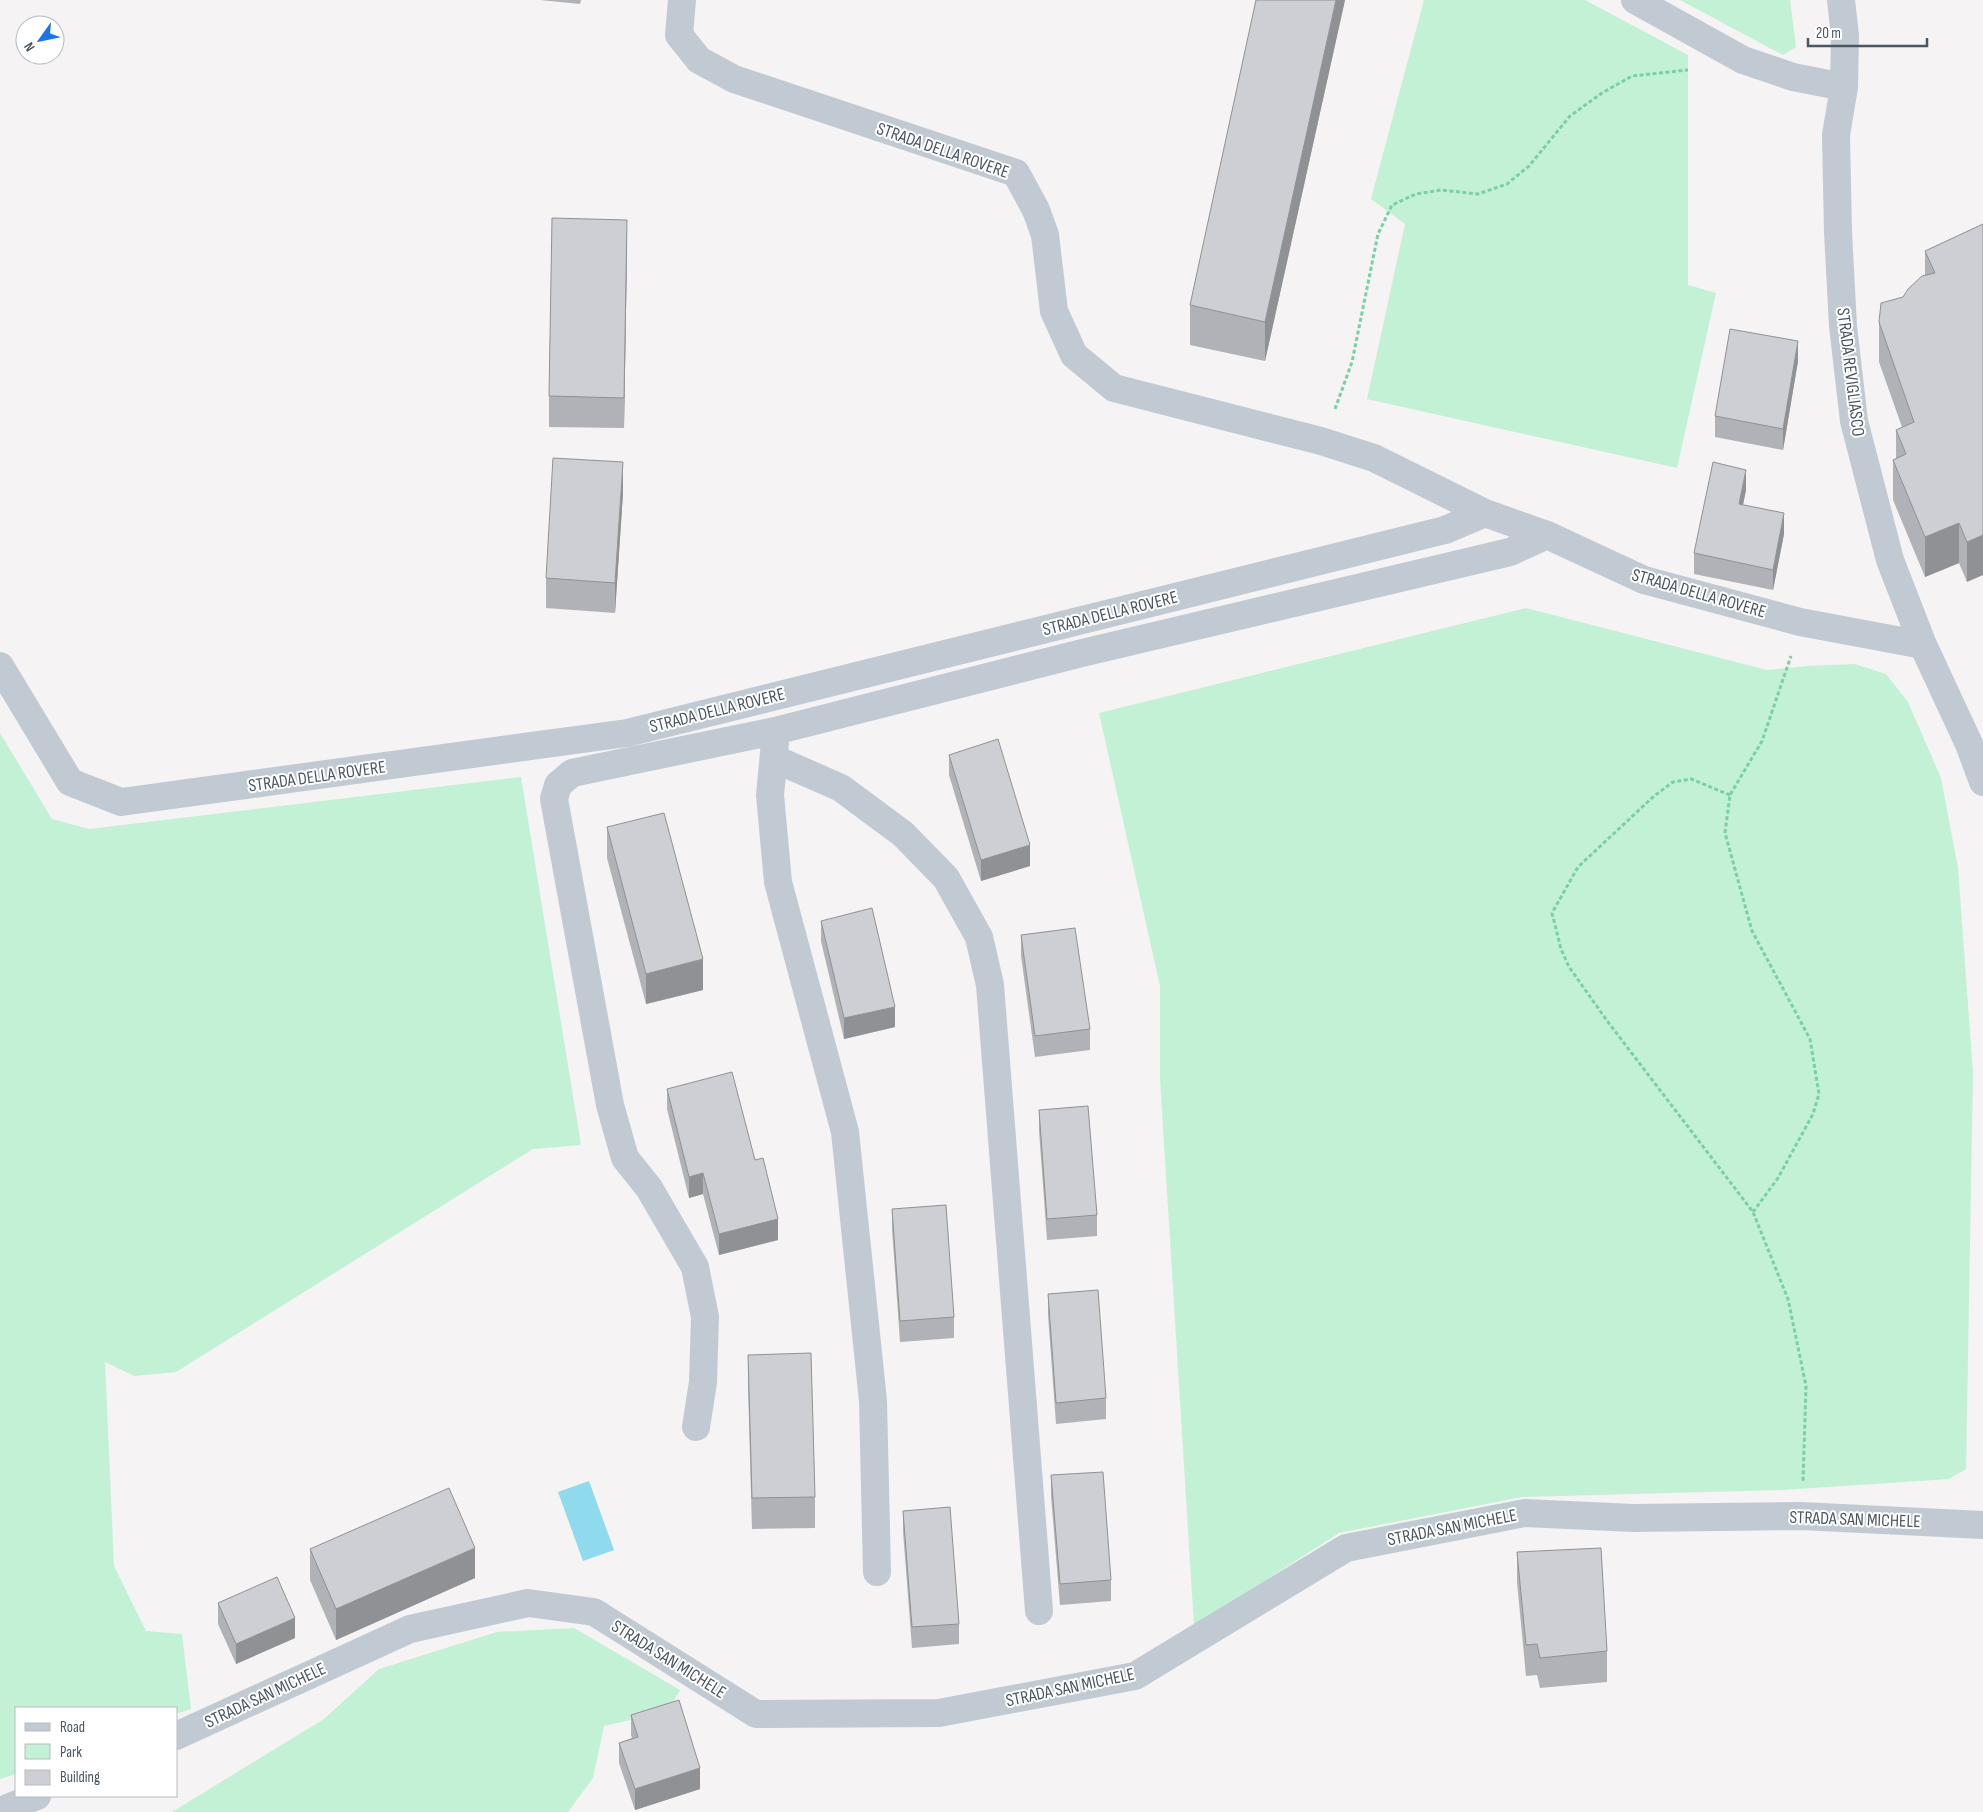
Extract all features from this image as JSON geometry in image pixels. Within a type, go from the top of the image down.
[{"type":"street","name":"STRADA DELLA ROVERE","points":[[682,0],[678,35],[699,60],[734,79],[1016,173],[1036,210],[1045,235],[1054,311],[1058,320],[1074,355],[1114,388],[1321,441],[1374,458],[1485,513],[1547,535],[1644,580],[1800,622],[1923,645]]},
{"type":"street","points":[[1634,0],[1743,60],[1793,77],[1844,87]]},
{"type":"street","name":"STRADA REVIGLIASCO","points":[[1841,0],[1845,36],[1844,87],[1836,135],[1838,232],[1843,326],[1854,421],[1890,560],[1923,645],[1969,744],[1983,782]]},
{"type":"street","name":"STRADA DELLA ROVERE","points":[[0,666],[70,782],[121,802],[627,732],[1445,530],[1485,513]]},
{"type":"street","points":[[696,1427],[703,1382],[705,1317],[695,1267],[649,1188],[624,1158],[610,1105],[554,799],[558,785],[572,773],[775,730],[1092,651],[1510,552],[1547,535]]},
{"type":"street","points":[[775,730],[775,759],[770,795],[778,882],[845,1132],[873,1401],[877,1572]]},
{"type":"street","points":[[775,759],[841,788],[903,834],[946,878],[979,937],[990,985],[1039,1610]]},
{"type":"street","name":"STRADA SAN MICHELE","points":[[178,1735],[410,1629],[528,1603],[594,1612],[756,1714],[939,1713],[1136,1676],[1346,1548],[1525,1513],[1633,1518],[1802,1516],[1983,1525]]},
{"type":"street","points":[[0,1811],[35,1797]]},
{"type":"path","points":[[1321,441],[1352,362],[1378,234],[1392,205],[1416,194],[1441,190],[1478,194],[1507,184],[1529,166],[1570,116],[1602,93],[1632,76],[1657,75],[1688,70],[1697,73]]},
{"type":"path","points":[[1753,1212],[1778,1178],[1813,1114],[1818,1094],[1810,1039],[1752,931],[1725,833],[1730,795],[1762,741],[1791,658],[1800,622]]},
{"type":"path","points":[[1730,795],[1691,779],[1673,782],[1654,796],[1578,867],[1552,913],[1561,950],[1569,967],[1608,1022],[1753,1212],[1788,1298],[1806,1386],[1802,1516]]},
{"type":"green space","points":[[1424,0],[1585,0],[1688,55],[1688,285],[1716,293],[1677,468],[1367,399],[1405,224],[1371,199]]},
{"type":"green space","points":[[1680,0],[1790,0],[1796,47],[1783,55]]},
{"type":"green space","points":[[1526,608],[1767,670],[1855,664],[1886,674],[1908,702],[1941,778],[1958,868],[1973,1073],[1966,1469],[1949,1479],[1783,1490],[1522,1497],[1339,1533],[1194,1626],[1160,1079],[1160,986],[1099,713]]},
{"type":"green space","points":[[0,733],[52,819],[89,829],[521,777],[581,1145],[533,1149],[176,1372],[134,1376],[105,1362],[114,1566],[146,1631],[182,1634],[191,1709],[178,1713],[178,1707],[15,1707],[15,1774],[0,1779]]},
{"type":"green space","points":[[574,1628],[680,1690],[667,1712],[604,1726],[593,1778],[568,1812],[172,1812],[324,1719],[379,1669],[497,1632]]},
{"type":"water","points":[[589,1481],[614,1550],[583,1561],[558,1492]]},
{"type":"building","points":[[1256,0],[1336,0],[1265,322],[1190,305]]},
{"type":"building","points":[[552,218],[627,220],[624,398],[549,396]]},
{"type":"building","points":[[1983,224],[1983,535],[1967,542],[1959,523],[1925,537],[1893,460],[1906,454],[1896,430],[1914,422],[1879,322],[1881,303],[1903,297],[1908,289],[1922,276],[1935,273],[1925,251]]},
{"type":"building","points":[[1730,329],[1798,341],[1783,429],[1715,416]]},
{"type":"building","points":[[553,458],[623,462],[615,583],[546,578]]},
{"type":"building","points":[[1713,462],[1746,470],[1739,504],[1784,513],[1773,570],[1694,553]]},
{"type":"building","points":[[998,739],[1030,845],[981,860],[949,755]]},
{"type":"building","points":[[664,813],[703,959],[646,974],[607,827]]},
{"type":"building","points":[[872,908],[895,1007],[844,1018],[821,921]]},
{"type":"building","points":[[1075,928],[1090,1029],[1035,1036],[1021,935]]},
{"type":"building","points":[[732,1072],[755,1160],[763,1158],[778,1219],[719,1234],[703,1173],[689,1177],[667,1089]]},
{"type":"building","points":[[1088,1106],[1097,1215],[1047,1219],[1039,1110]]},
{"type":"building","points":[[946,1205],[954,1317],[900,1321],[892,1209]]},
{"type":"building","points":[[1098,1290],[1106,1398],[1056,1403],[1048,1294]]},
{"type":"building","points":[[811,1353],[815,1497],[752,1498],[748,1355]]},
{"type":"building","points":[[1103,1472],[1111,1580],[1060,1584],[1051,1475]]},
{"type":"building","points":[[449,1488],[475,1548],[336,1609],[310,1549]]},
{"type":"building","points":[[950,1507],[959,1624],[912,1627],[903,1511]]},
{"type":"building","points":[[1601,1548],[1607,1651],[1540,1658],[1537,1644],[1526,1645],[1517,1552]]},
{"type":"building","points":[[277,1577],[295,1618],[236,1644],[218,1603]]},
{"type":"building","points":[[679,1700],[700,1768],[635,1789],[619,1743],[638,1737],[631,1715]]}]
